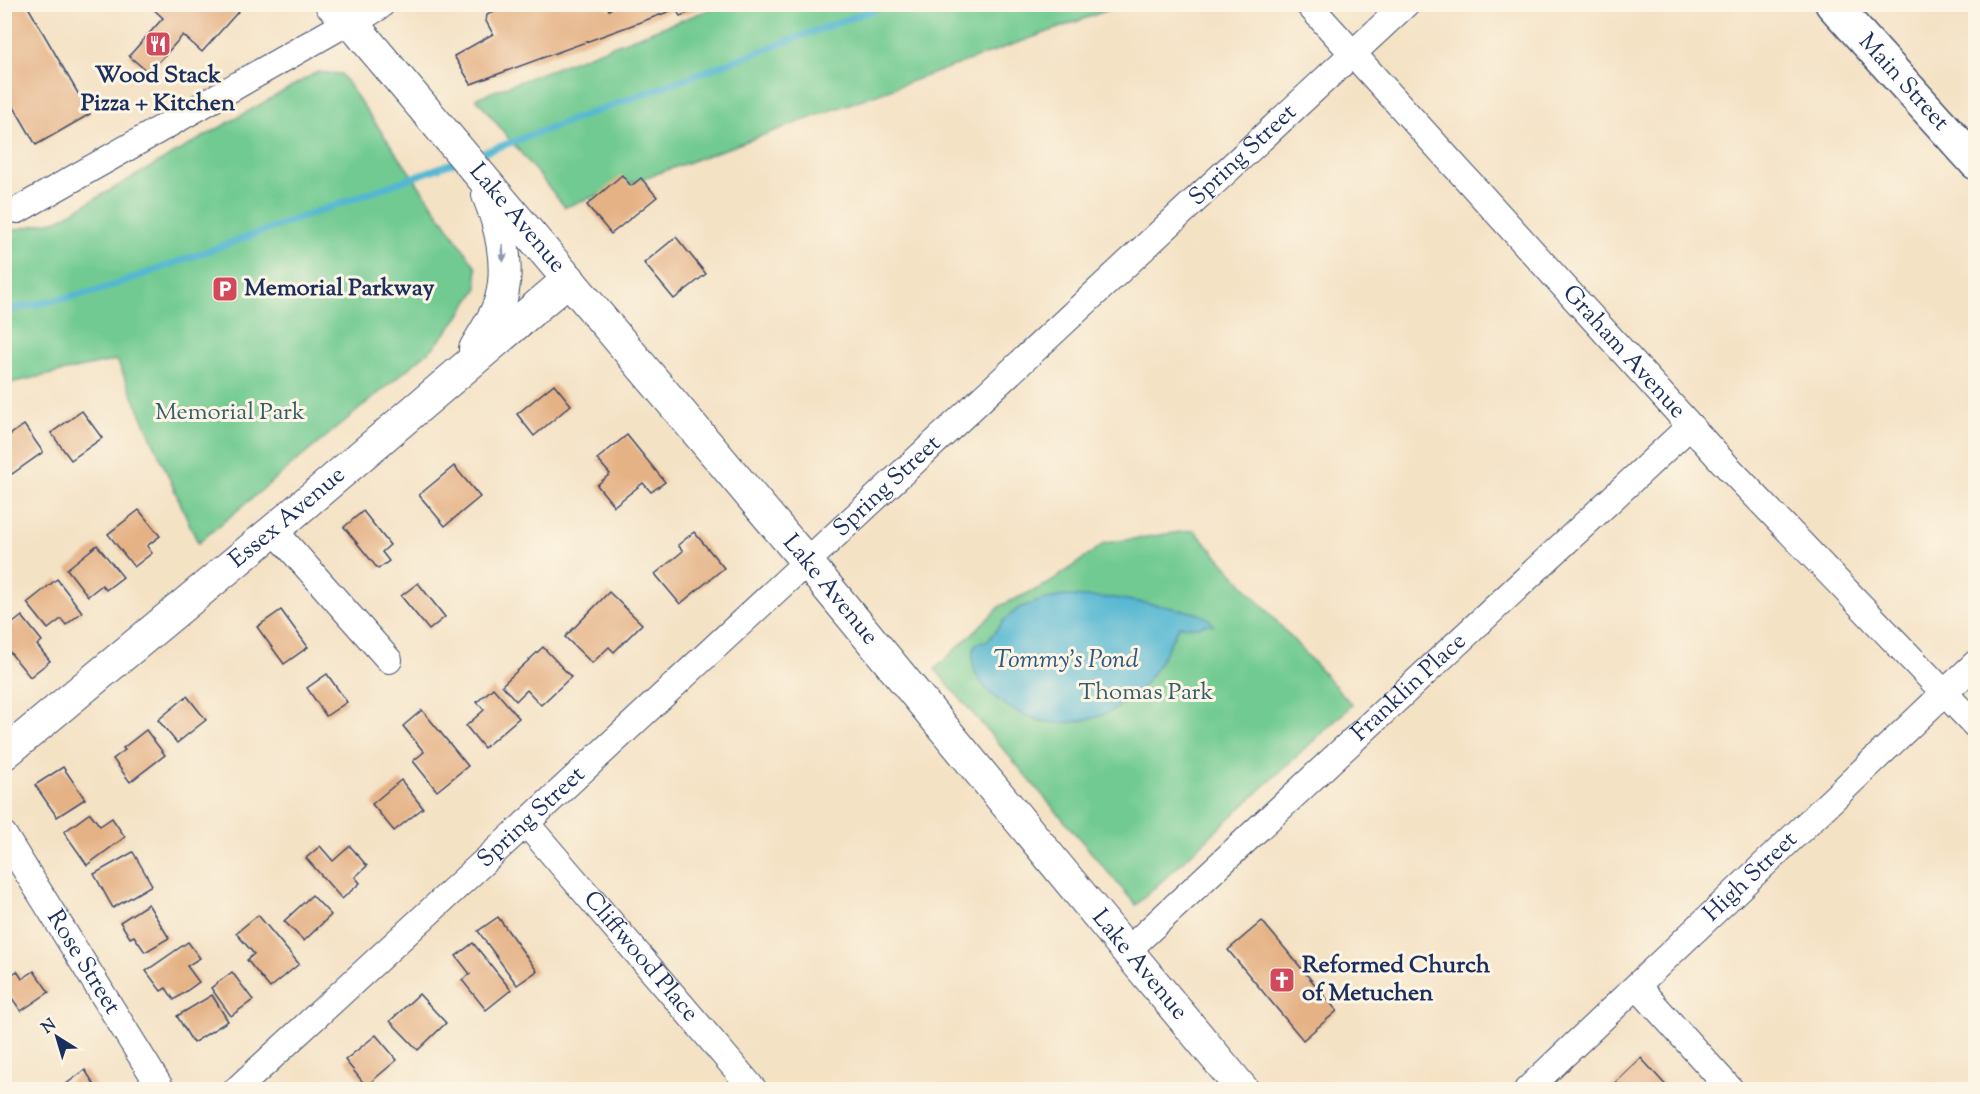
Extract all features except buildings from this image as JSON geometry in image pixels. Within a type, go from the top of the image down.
[{"type":"main road","name":"Main Street","points":[[1832,4],[1976,163]]},
{"type":"street","points":[[18,210],[340,13],[378,4]]},
{"type":"street","name":"Graham Avenue","points":[[1308,4],[1690,426],[1976,726]]},
{"type":"street","name":"Spring Street","points":[[236,1089],[526,823],[1406,4]]},
{"type":"street","name":"Lake Avenue","points":[[340,13],[806,561],[1243,1089]]},
{"type":"street","points":[[464,368],[501,299],[504,274],[503,242],[493,206],[480,178]]},
{"type":"street","name":"Essex Avenue","points":[[4,754],[274,530],[568,279]]},
{"type":"street","name":"Franklin Place","points":[[1127,951],[1690,426]]},
{"type":"street","points":[[274,530],[388,660]]},
{"type":"street","name":"High Street","points":[[1527,1089],[1976,663]]},
{"type":"street","name":"Cliffwood Place","points":[[526,823],[754,1089]]},
{"type":"street","name":"Rose Street","points":[[4,835],[162,1089]]},
{"type":"street","points":[[1638,986],[1731,1089]]},
{"type":"green space","points":[[721,5],[1122,5],[565,207],[476,98]]},
{"type":"green space","name":"Memorial Park","points":[[317,72],[341,74],[476,267],[477,289],[457,319],[434,347],[198,543],[117,360],[5,384],[5,232],[58,220]]},
{"type":"green space","name":"Thomas Park","points":[[1194,530],[1352,705],[1136,905],[935,669],[1002,605],[1048,584],[1105,543]]},
{"type":"water","name":"Tommy's Pond","points":[[1065,596],[1115,598],[1169,607],[1196,613],[1208,618],[1214,625],[1179,626],[1146,683],[1115,709],[1082,721],[1048,722],[1035,719],[1006,706],[993,696],[975,672],[973,658],[976,644],[988,641],[1004,620],[1019,608],[1046,599]]},
{"type":"waterway","points":[[474,156],[889,4]]},
{"type":"waterway","points":[[4,311],[97,291],[458,161]]},
{"type":"place","name":"Wood Stack Pizza + Kitchen","points":[[158,44]]},
{"type":"place","name":"Memorial Parkway","points":[[225,289]]},
{"type":"place","name":"Reformed Church of Metuchen","points":[[1282,980]]}]
